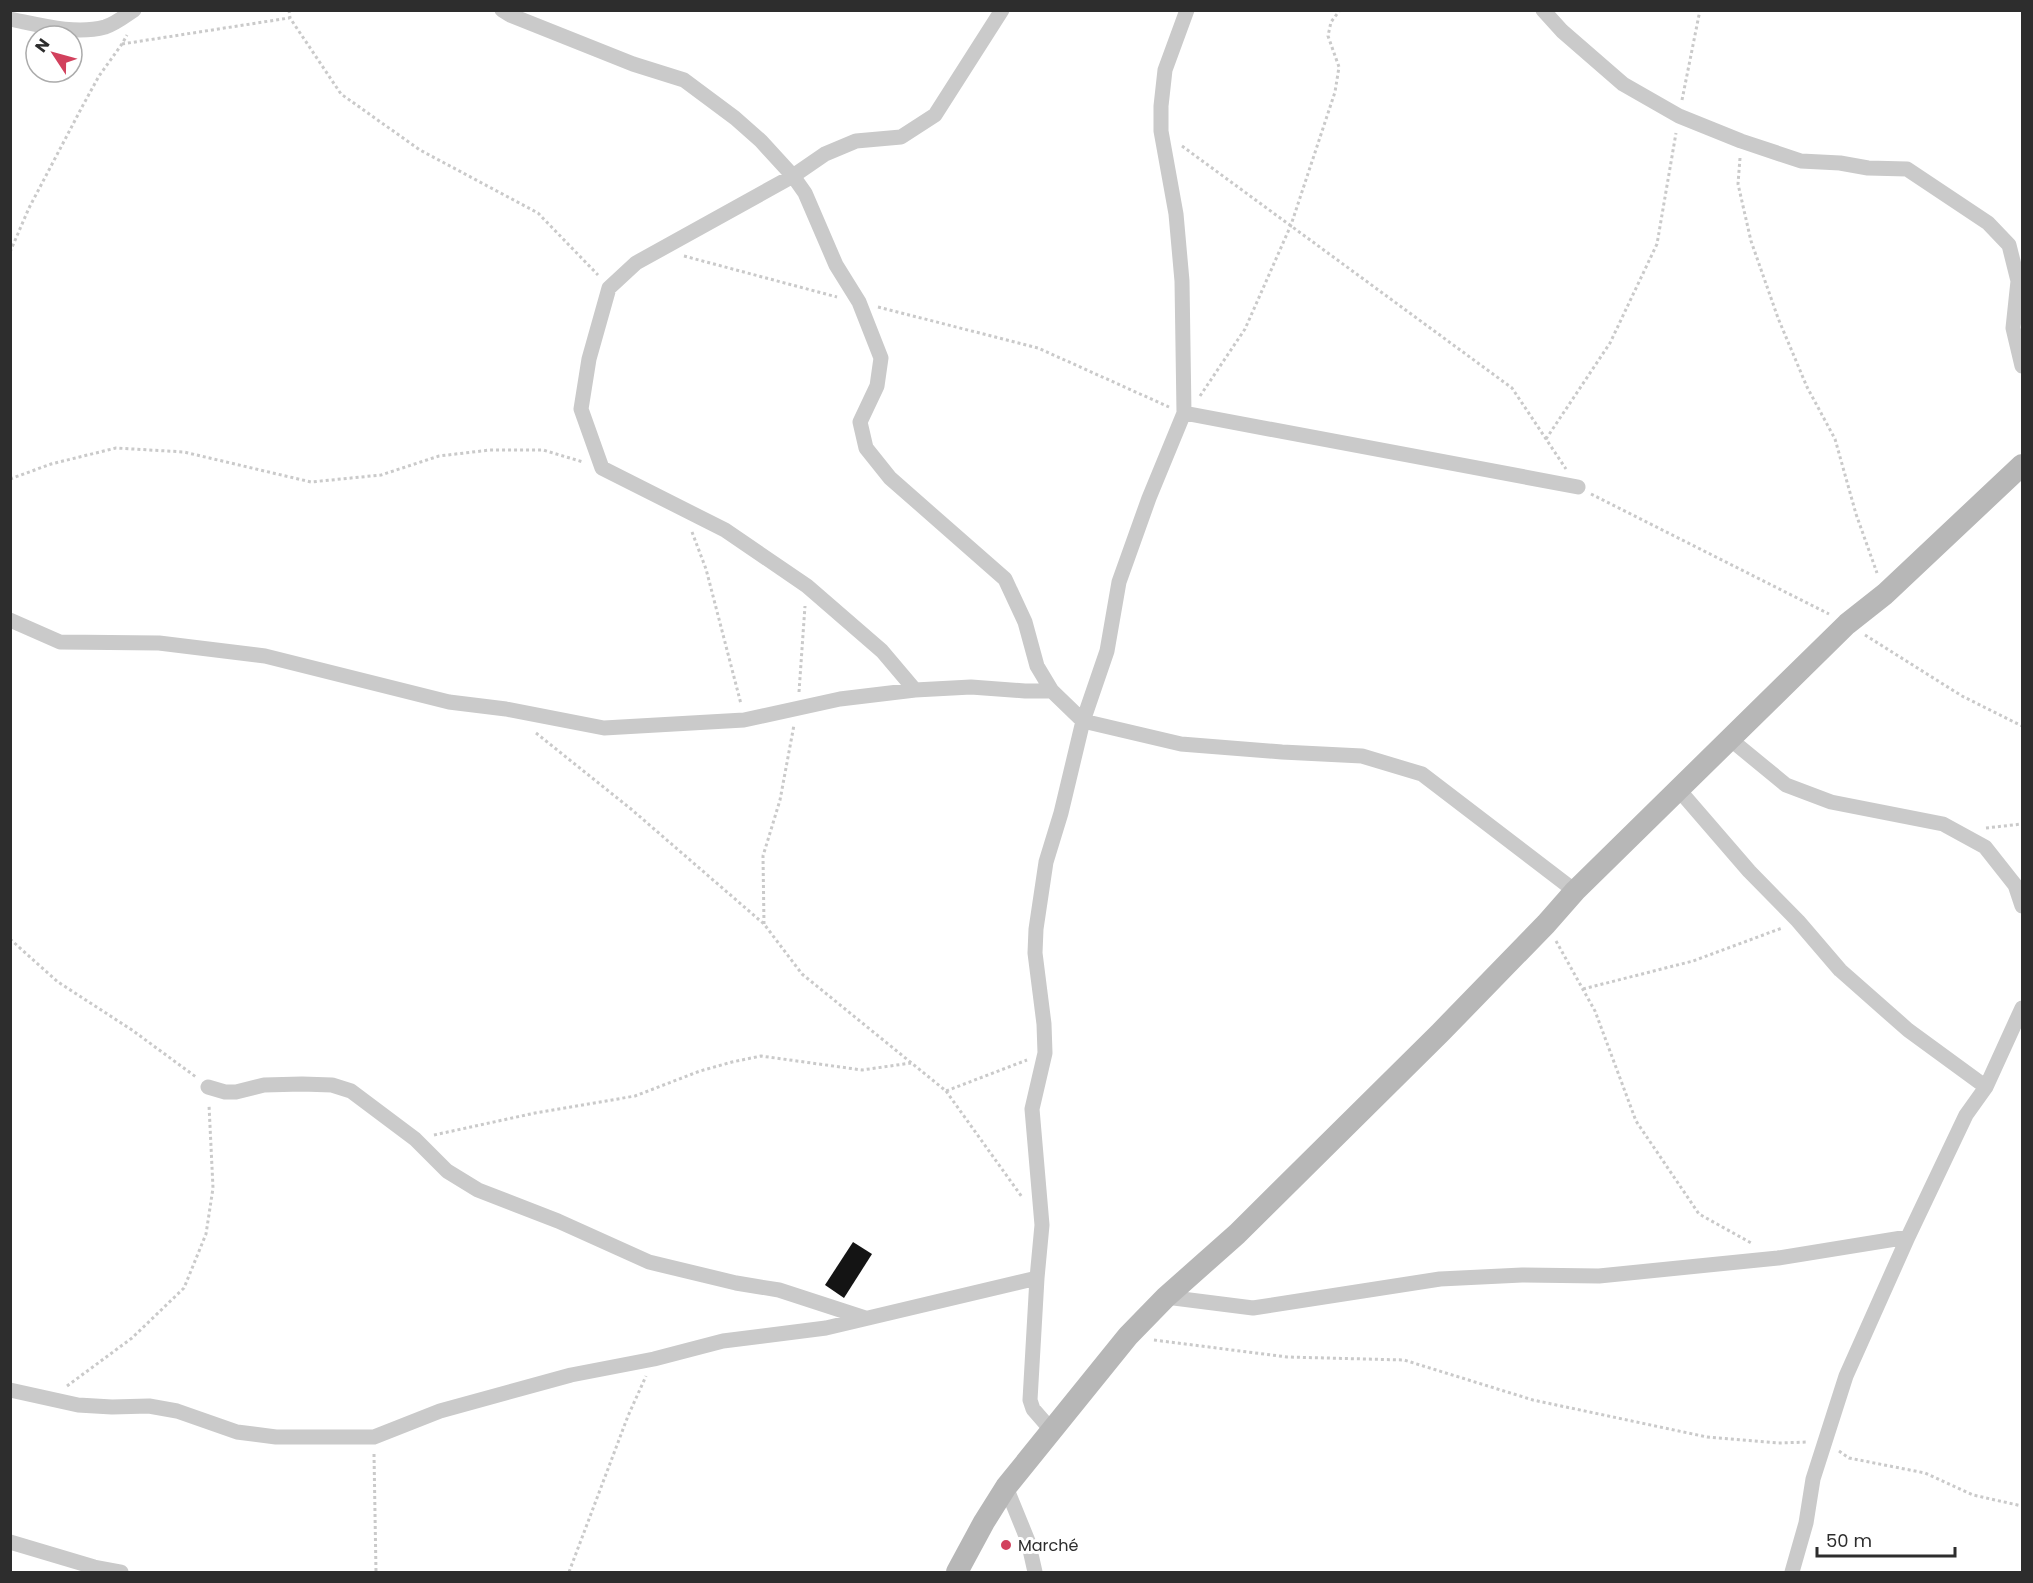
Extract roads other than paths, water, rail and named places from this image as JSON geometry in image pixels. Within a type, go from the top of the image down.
[{"type":"street","points":[[10,19],[50,27],[86,30],[107,27],[134,10]]},
{"type":"street","points":[[502,10],[633,64],[684,80],[735,118],[761,141],[793,176],[805,193],[836,265],[858,303],[881,358],[877,386],[860,422],[866,448],[890,478],[1005,579],[1025,622],[1037,666],[1052,691],[1083,721],[1181,744],[1362,756],[1422,774],[1575,891]]},
{"type":"street","points":[[915,690],[882,651],[807,586],[725,531],[602,468],[581,409],[589,359],[609,288],[636,263],[793,176],[825,154],[856,141],[901,137],[934,115],[1002,10]]},
{"type":"street","points":[[1053,1432],[1033,1409],[1030,1400],[1042,1225],[1032,1109],[1045,1053],[1044,1024],[1035,953],[1036,929],[1046,862],[1061,813],[1083,721],[1107,651],[1119,582],[1149,498],[1185,409],[1182,281],[1176,214],[1161,131],[1161,106],[1165,70],[1187,10]]},
{"type":"street","points":[[1543,10],[1562,31],[1623,84],[1679,116],[1741,141],[1801,161],[1840,163],[1868,168],[1907,169],[1988,223],[2009,245],[2018,281],[2013,328],[2022,366]]},
{"type":"street","points":[[1185,409],[1578,488]]},
{"type":"street","points":[[957,1572],[1006,1487],[1053,1432],[1128,1336],[1166,1297],[1252,1219],[1440,1033],[1575,891],[1847,624],[1885,594],[2022,465]]},
{"type":"street","points":[[10,620],[60,642],[159,642],[265,656],[449,702],[506,709],[604,728],[744,720],[840,699],[915,690],[971,687],[1052,691]]},
{"type":"street","points":[[1730,739],[1786,785],[1802,792],[1831,802],[1943,824],[1985,847],[2015,885],[2022,906]]},
{"type":"street","points":[[1679,790],[1749,871],[1798,921],[1840,970],[1908,1030],[1986,1087]]},
{"type":"street","points":[[1792,1572],[1806,1523],[1813,1479],[1846,1376],[1966,1115],[1986,1087],[2022,1008]]},
{"type":"street","points":[[208,1087],[225,1092],[236,1092],[264,1084],[332,1085],[351,1092],[415,1139],[447,1171],[478,1190],[558,1221],[649,1262],[736,1283],[779,1290],[865,1318]]},
{"type":"street","points":[[1166,1297],[1253,1308],[1440,1279],[1522,1275],[1599,1276],[1778,1258],[1908,1237]]},
{"type":"street","points":[[10,1390],[78,1405],[149,1406],[177,1411],[237,1432],[276,1437],[374,1437],[440,1411],[571,1375],[654,1359],[723,1341],[826,1328],[1037,1278]]},
{"type":"street","points":[[1006,1487],[1028,1541],[1035,1572]]},
{"type":"street","points":[[10,1542],[94,1567],[122,1572]]},
{"type":"place","name":"Marché","points":[[1006,1545]]}]
